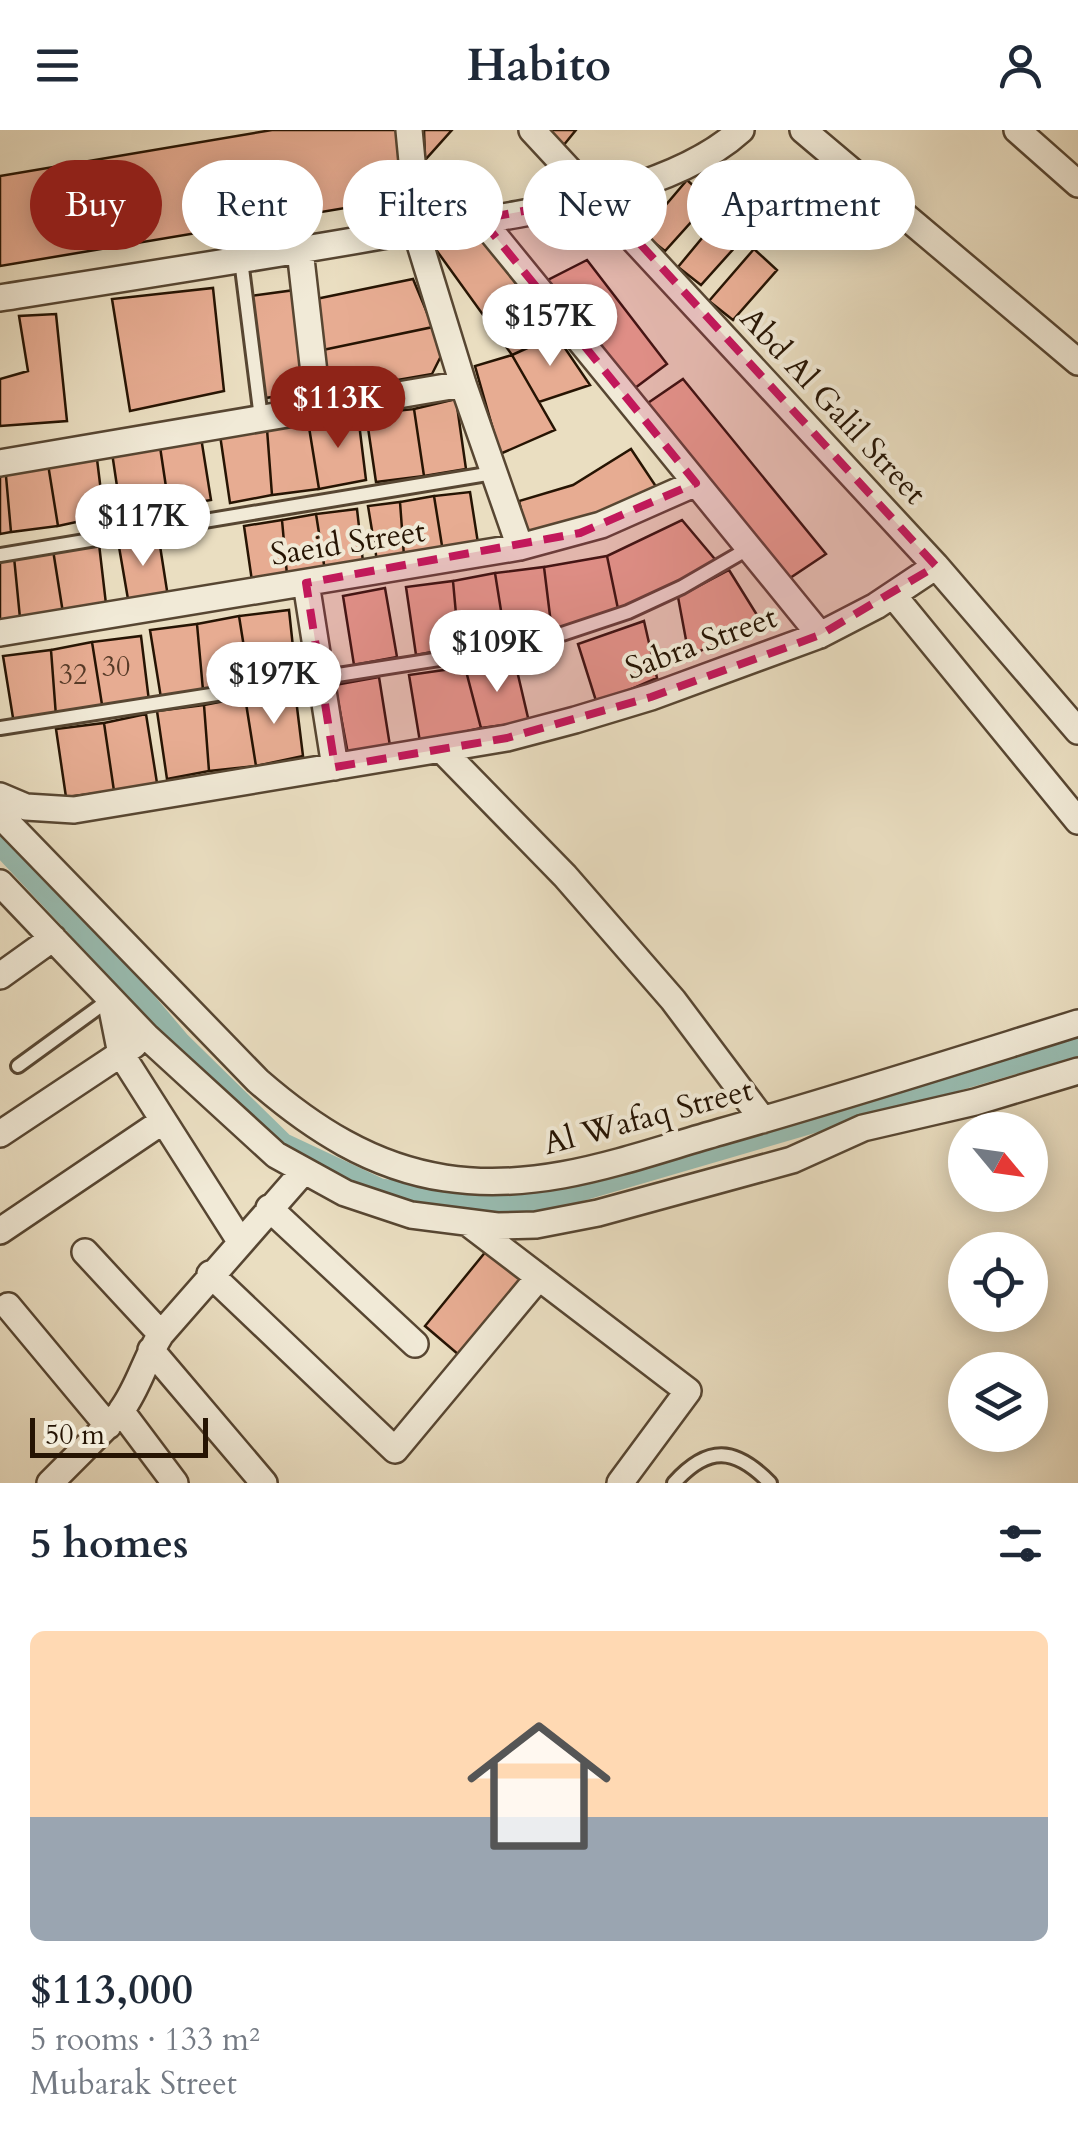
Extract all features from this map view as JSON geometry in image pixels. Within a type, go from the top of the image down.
[{"type":"street","points":[[409,130],[411,160]]},
{"type":"street","name":"Abd Al Galil Street","points":[[532,130],[562,160]]},
{"type":"street","points":[[667,173],[703,158],[741,130]]},
{"type":"street","points":[[803,130],[1078,362]]},
{"type":"street","points":[[1016,130],[1078,184]]},
{"type":"street","points":[[503,246],[820,635]]},
{"type":"street","points":[[0,298],[300,250],[318,408]]},
{"type":"street","points":[[422,250],[463,384],[520,547]]},
{"type":"street","name":"Abd Al Galil Street","points":[[647,250],[936,566],[1078,731]]},
{"type":"street","points":[[0,462],[463,384]]},
{"type":"street","name":"Saeid Street","points":[[0,633],[520,547],[590,529],[696,483]]},
{"type":"street","name":"Sabra Street","points":[[2,799],[26,807],[74,810],[506,738],[651,697],[820,635],[936,566]]},
{"type":"street","points":[[306,582],[334,767]]},
{"type":"street","points":[[893,595],[1078,821]]},
{"type":"street","points":[[441,749],[565,876],[673,1000],[763,1120]]},
{"type":"street","name":"Al Wafaq Street","points":[[2,799],[258,1082],[298,1116],[392,1165],[460,1180],[549,1180],[763,1120],[1078,1023]]},
{"type":"street","points":[[0,882],[146,1036],[255,1137],[303,1172],[375,1205],[411,1214],[536,1225],[598,1213],[792,1160],[863,1128],[975,1102],[1078,1071]]},
{"type":"street","points":[[0,976],[53,938]]},
{"type":"street","points":[[110,998],[121,1054],[240,1241]]},
{"type":"street","points":[[0,1134],[146,1036]]},
{"type":"street","points":[[0,1231],[163,1121]]},
{"type":"street","points":[[50,1483],[115,1419],[143,1376],[156,1342],[210,1274],[303,1172]]},
{"type":"street","points":[[270,1208],[414,1344]]},
{"type":"street","points":[[468,1222],[688,1391],[620,1483]]},
{"type":"street","points":[[85,1252],[264,1483]]},
{"type":"street","points":[[210,1274],[394,1450],[539,1278]]},
{"type":"street","points":[[8,1306],[176,1483]]},
{"type":"lane","points":[[241,260],[261,418]]},
{"type":"lane","points":[[0,555],[493,473]]},
{"type":"lane","points":[[0,728],[528,645],[579,630],[682,588],[751,547]]},
{"type":"lane","points":[[18,1066],[110,998]]},
{"type":"lane","points":[[674,1483],[689,1466],[712,1454],[735,1456],[756,1468],[770,1483]]},
{"type":"highlighted area","points":[[597,197],[936,566],[820,635],[651,697],[507,738],[335,767],[306,583],[580,533],[696,483],[481,219]]},
{"type":"building","points":[[272,130],[400,130],[402,160],[343,160],[343,208],[323,212],[323,160],[182,160],[182,235],[162,239],[162,160],[95,160]]},
{"type":"building","points":[[424,130],[452,130],[425,160]]},
{"type":"building","points":[[546,130],[576,130],[563,146]]},
{"type":"building","points":[[30,171],[30,250],[95,250],[0,266],[0,176]]},
{"type":"building","points":[[687,180],[687,227],[667,249],[667,204]]},
{"type":"building","points":[[436,250],[490,250],[556,335],[512,355]]},
{"type":"building","points":[[692,250],[732,250],[701,285],[678,267]]},
{"type":"building","points":[[753,250],[777,270],[733,320],[709,301]]},
{"type":"building","points":[[587,260],[667,364],[631,391],[544,282]]},
{"type":"building","points":[[413,279],[433,327],[318,351],[311,300]]},
{"type":"building","points":[[213,288],[224,391],[130,411],[112,299]]},
{"type":"building","points":[[295,290],[309,392],[265,398],[251,296]]},
{"type":"building","points":[[56,314],[67,421],[0,426],[0,379],[28,371],[19,316]]},
{"type":"building","points":[[433,327],[444,350],[432,374],[323,393],[318,351]]},
{"type":"building","points":[[556,335],[590,385],[539,402],[512,355]]},
{"type":"building","points":[[512,355],[555,430],[500,454],[475,366]]},
{"type":"building","points":[[683,379],[826,554],[784,582],[642,407]]},
{"type":"building","points":[[456,399],[466,469],[424,476],[414,409]]},
{"type":"building","points":[[414,409],[424,476],[376,482],[366,414]]},
{"type":"building","points":[[358,415],[366,480],[319,489],[308,421]]},
{"type":"building","points":[[308,421],[319,489],[272,495],[267,429]]},
{"type":"building","points":[[267,429],[272,495],[230,503],[220,435]]},
{"type":"building","points":[[200,431],[211,500],[169,507],[159,440]]},
{"type":"building","points":[[159,440],[169,507],[121,513],[111,446]]},
{"type":"building","points":[[631,449],[659,491],[597,520],[527,535],[519,501],[573,485]]},
{"type":"building","points":[[96,451],[104,516],[58,526],[47,458]]},
{"type":"building","points":[[47,458],[58,526],[11,532],[5,465]]},
{"type":"building","points":[[5,465],[11,532],[0,534],[0,466]]},
{"type":"building","points":[[470,492],[478,543],[443,552],[434,496]]},
{"type":"building","points":[[434,496],[443,552],[404,556],[400,502]]},
{"type":"building","points":[[400,502],[404,556],[377,561],[368,506]]},
{"type":"building","points":[[357,509],[363,562],[325,571],[316,514]]},
{"type":"building","points":[[316,514],[325,571],[287,575],[282,520]]},
{"type":"building","points":[[282,520],[287,575],[252,581],[244,526]]},
{"type":"building","points":[[682,520],[719,564],[618,609],[607,556]]},
{"type":"building","points":[[158,533],[168,597],[129,605],[118,541]]},
{"type":"building","points":[[99,544],[106,604],[63,613],[53,550]]},
{"type":"building","points":[[53,550],[63,613],[20,618],[14,557]]},
{"type":"building","points":[[607,556],[618,609],[552,632],[544,567]]},
{"type":"building","points":[[14,557],[20,618],[0,622],[0,559]]},
{"type":"building","points":[[544,567],[552,632],[506,642],[495,573]]},
{"type":"building","points":[[729,570],[762,623],[689,656],[678,597]]},
{"type":"building","points":[[495,573],[506,642],[459,647],[453,581]]},
{"type":"building","points":[[453,581],[459,647],[416,655],[406,587]]},
{"type":"building","points":[[385,588],[397,657],[354,665],[343,596]]},
{"type":"building","points":[[289,610],[296,675],[250,685],[239,616]]},
{"type":"building","points":[[239,616],[250,685],[203,690],[197,624]]},
{"type":"building","points":[[644,621],[657,678],[597,704],[578,644]]},
{"type":"building","points":[[197,624],[203,690],[161,698],[150,630]]},
{"type":"building","points":[[141,636],[149,701],[103,711],[92,642]]},
{"type":"building","points":[[92,642],[103,711],[56,716],[51,650]]},
{"type":"building","points":[[51,650],[56,716],[14,724],[3,656]]},
{"type":"building","points":[[515,662],[529,722],[481,728],[465,667]]},
{"type":"building","points":[[465,667],[481,728],[420,742],[409,675]]},
{"type":"building","points":[[379,677],[390,746],[348,754],[335,685]]},
{"type":"building","points":[[295,691],[303,756],[256,766],[245,697]]},
{"type":"building","points":[[245,697],[256,766],[209,771],[204,705]]},
{"type":"building","points":[[204,705],[209,771],[167,779],[157,711]]},
{"type":"building","points":[[146,714],[157,783],[114,791],[104,723]]},
{"type":"building","points":[[104,723],[114,791],[66,797],[56,729]]},
{"type":"building","points":[[487,1250],[527,1284],[466,1361],[425,1326]]},
{"type":"waterway","points":[[0,842],[77,924],[179,1044],[282,1145],[380,1191],[511,1209],[1078,1043]]}]
